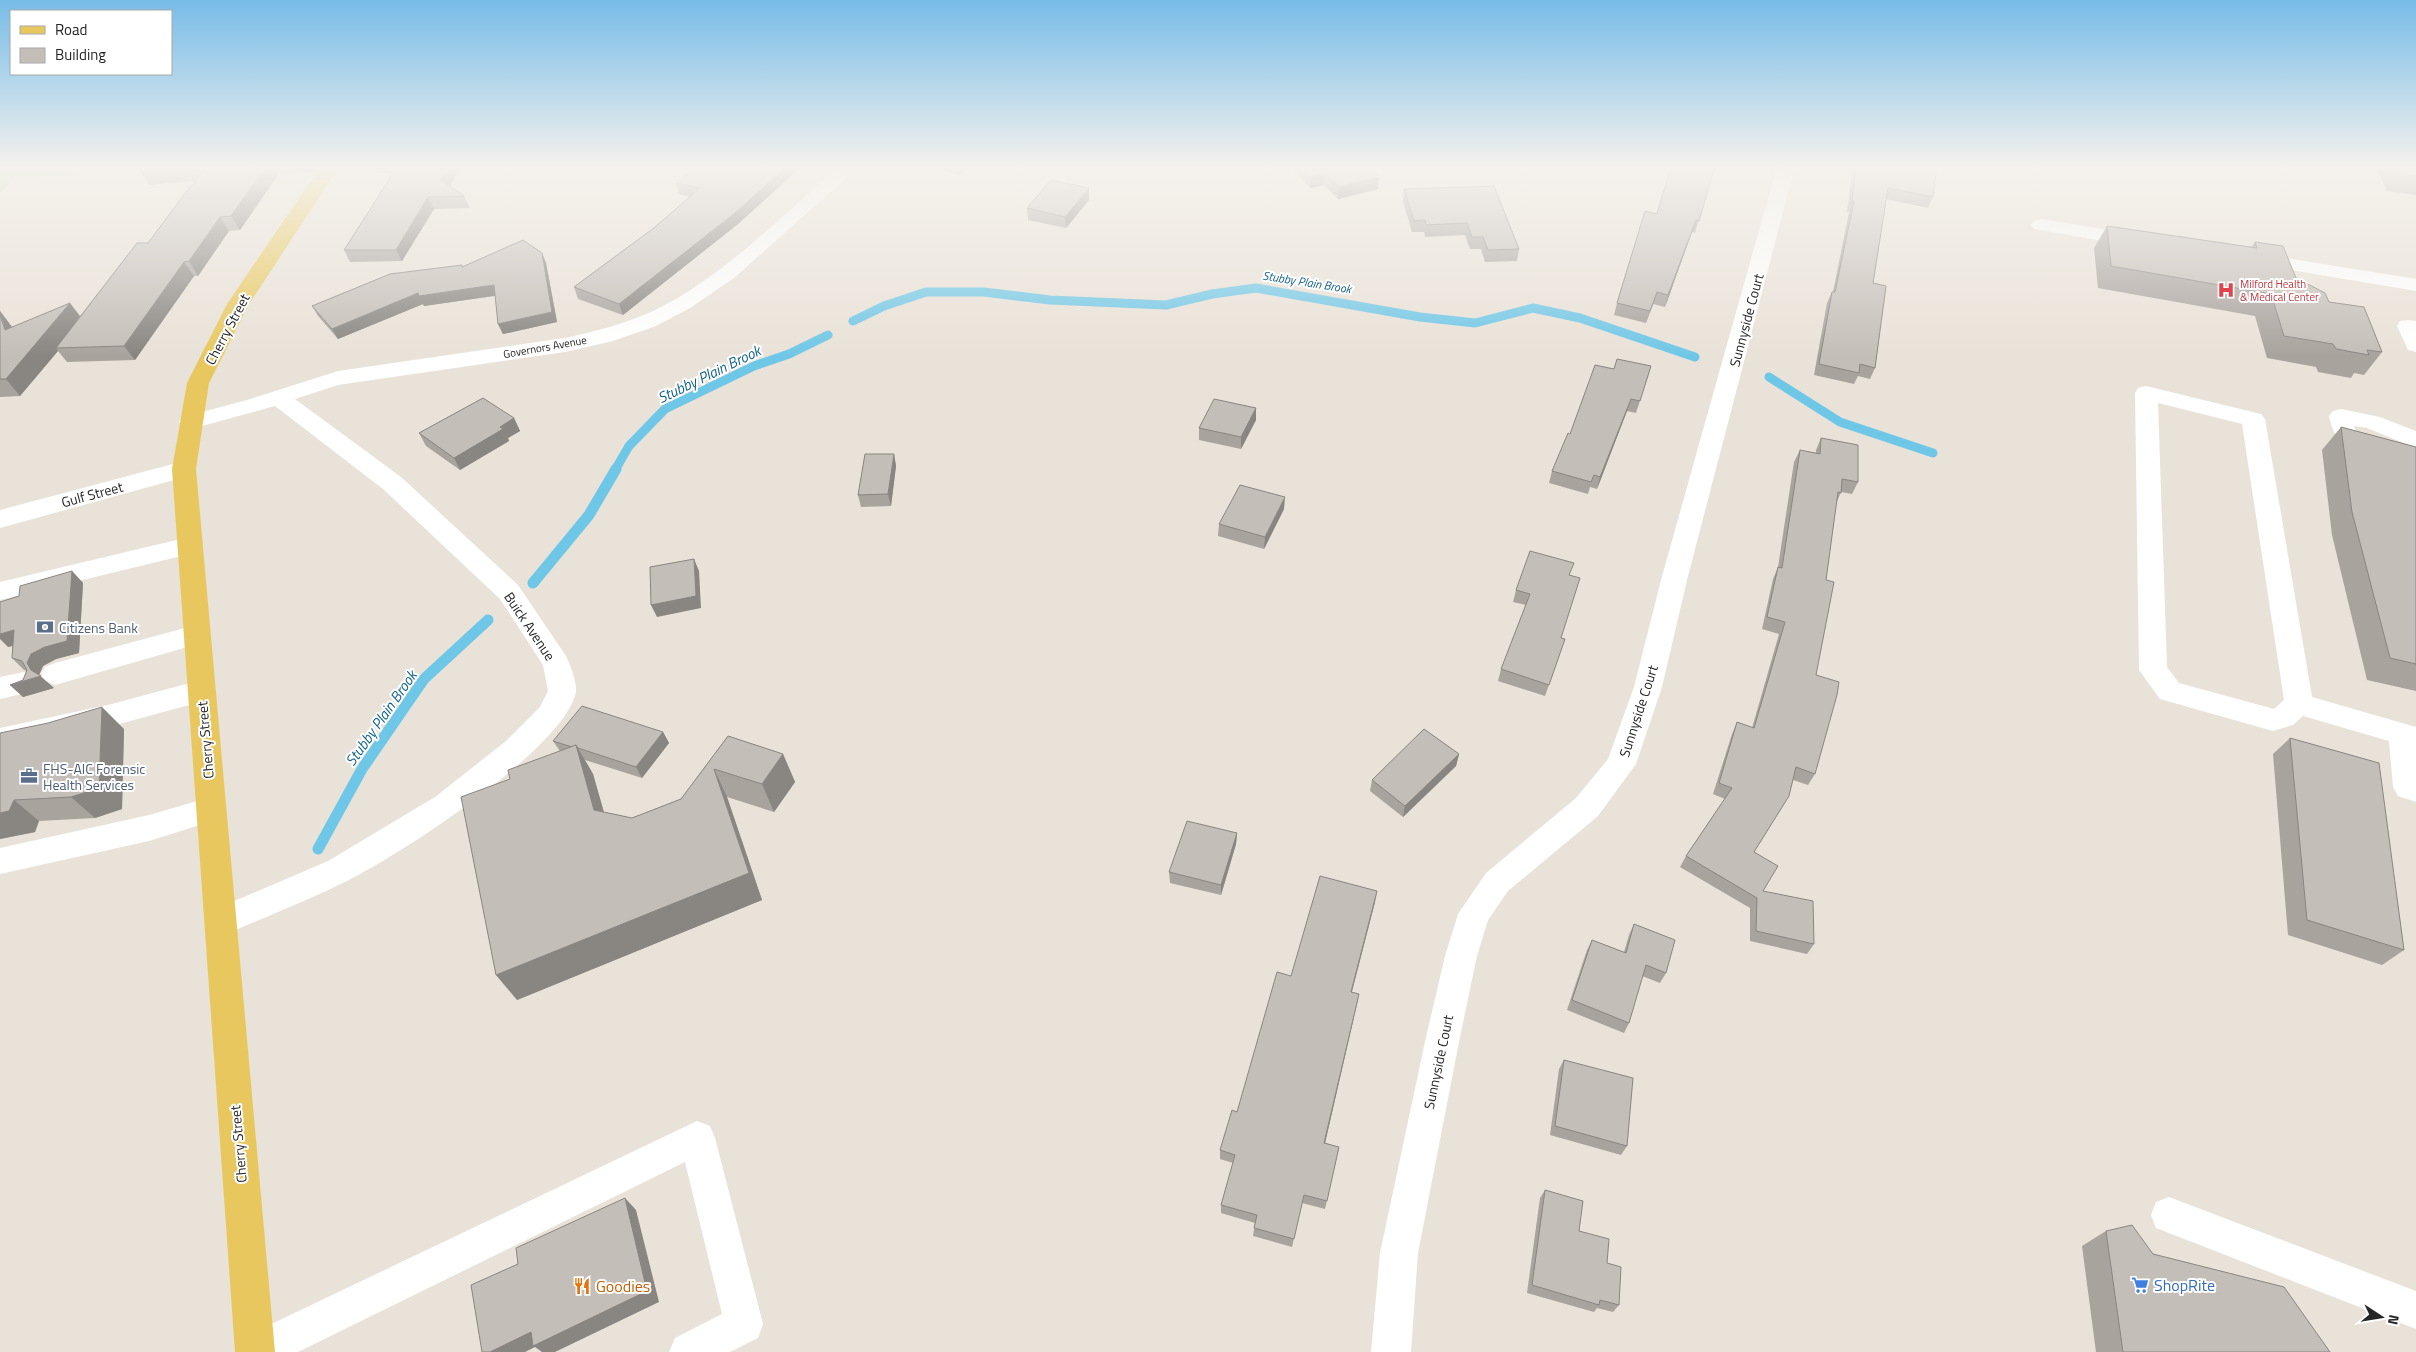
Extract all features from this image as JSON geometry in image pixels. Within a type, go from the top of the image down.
[{"type":"main road","name":"Cherry Street","points":[[256,1352],[196,635],[184,469],[198,383],[238,304],[288,229]]},
{"type":"street","name":"Governors Avenue","points":[[191,422],[338,378],[564,345],[605,336],[641,324],[683,304],[727,274],[779,229]]},
{"type":"street","name":"Sunnyside Court","points":[[1391,1352],[1400,1253],[1443,1037],[1461,956],[1474,914],[1496,882],[1587,807],[1621,764],[1648,687],[1674,580],[1769,229]]},
{"type":"street","points":[[2066,229],[2157,244]]},
{"type":"street","points":[[2233,256],[2416,285]]},
{"type":"street","points":[[2416,327],[2408,326],[2416,345]]},
{"type":"street","points":[[2146,393],[2253,419],[2299,704],[2283,718],[2273,720],[2170,691],[2153,670],[2146,393]]},
{"type":"street","name":"Buick Avenue","points":[[220,922],[339,870],[446,806],[516,749],[551,714],[562,691],[556,664],[509,592],[392,483],[278,397]]},
{"type":"street","points":[[2416,440],[2372,422],[2341,416],[2344,432],[2351,441],[2367,449],[2416,463]]},
{"type":"street","name":"Gulf Street","points":[[0,519],[184,469]]},
{"type":"street","points":[[0,591],[189,546]]},
{"type":"street","points":[[55,674],[196,635]]},
{"type":"street","points":[[0,739],[112,715],[201,691]]},
{"type":"street","points":[[2299,704],[2409,736],[2408,787],[2416,790]]},
{"type":"street","points":[[0,861],[149,828],[211,809]]},
{"type":"street","points":[[256,1352],[697,1138],[744,1324],[689,1352]]},
{"type":"street","points":[[2168,1214],[2416,1310]]},
{"type":"building","points":[[158,229],[211,229],[189,261],[184,262],[124,346],[56,348],[137,243],[148,243]]},
{"type":"building","points":[[357,229],[409,229],[396,250],[344,250]]},
{"type":"building","points":[[652,229],[714,229],[619,304],[574,287]]},
{"type":"building","points":[[1469,229],[1511,229],[1519,249],[1488,250],[1483,237],[1472,237]]},
{"type":"building","points":[[1639,229],[1693,229],[1668,295],[1657,292],[1650,311],[1617,303]]},
{"type":"building","points":[[1848,229],[1882,229],[1873,283],[1886,286],[1875,368],[1860,364],[1859,373],[1819,364],[1832,292],[1835,292]]},
{"type":"building","points":[[2107,229],[2128,229],[2257,248],[2255,242],[2283,246],[2296,278],[2325,293],[2329,302],[2364,307],[2382,352],[2367,350],[2369,355],[2336,349],[2333,344],[2284,336],[2271,294],[2111,266]]},
{"type":"building","points":[[523,240],[542,253],[552,312],[498,324],[494,285],[419,296],[418,293],[332,329],[312,306],[390,274],[462,265],[462,267]]},
{"type":"building","points":[[70,303],[6,379],[0,379],[0,315],[5,330]]},
{"type":"building","points":[[1617,359],[1651,366],[1640,401],[1631,399],[1600,477],[1594,475],[1591,482],[1552,471],[1568,433],[1570,434],[1595,365],[1614,369]]},
{"type":"building","points":[[483,398],[514,418],[500,427],[503,429],[454,458],[419,433]]},
{"type":"building","points":[[1214,399],[1256,408],[1241,437],[1199,428]]},
{"type":"building","points":[[2341,427],[2416,447],[2416,664],[2390,658],[2352,512]]},
{"type":"building","points":[[1821,438],[1858,445],[1858,482],[1842,479],[1841,493],[1838,492],[1826,580],[1834,582],[1816,675],[1839,682],[1837,695],[1815,774],[1796,767],[1789,796],[1754,852],[1778,866],[1763,891],[1813,901],[1814,944],[1756,931],[1757,898],[1686,856],[1732,788],[1719,783],[1737,722],[1754,728],[1785,622],[1767,617],[1778,567],[1782,568],[1800,450],[1820,454]]},
{"type":"building","points":[[865,454],[894,454],[888,494],[858,495]]},
{"type":"building","points":[[1240,485],[1285,497],[1265,537],[1219,524]]},
{"type":"building","points":[[1530,551],[1574,563],[1569,575],[1580,578],[1561,638],[1565,639],[1549,685],[1501,669],[1530,594],[1516,590]]},
{"type":"building","points":[[694,559],[696,596],[651,605],[650,567]]},
{"type":"building","points":[[72,571],[67,641],[45,647],[31,654],[27,663],[31,670],[41,676],[10,685],[23,680],[27,670],[22,661],[12,658],[14,630],[0,634],[0,602],[19,596],[20,586]]},
{"type":"building","points":[[582,706],[663,732],[636,767],[578,748],[576,745],[572,747],[553,741]]},
{"type":"building","points":[[102,707],[99,788],[71,797],[14,800],[9,811],[0,813],[0,733],[48,723]]},
{"type":"building","points":[[1424,729],[1459,754],[1405,806],[1372,780]]},
{"type":"building","points":[[728,736],[783,754],[762,784],[714,769],[749,873],[496,975],[461,797],[510,779],[508,770],[576,745],[594,810],[632,818],[681,799]]},
{"type":"building","points":[[2290,738],[2379,763],[2404,950],[2307,920]]},
{"type":"building","points":[[1187,821],[1237,833],[1221,885],[1169,872]]},
{"type":"building","points":[[1320,876],[1377,891],[1351,992],[1359,994],[1324,1143],[1339,1147],[1327,1201],[1304,1195],[1294,1239],[1254,1228],[1257,1215],[1221,1205],[1235,1155],[1220,1150],[1232,1110],[1237,1112],[1277,972],[1291,976]]},
{"type":"building","points":[[1634,924],[1675,940],[1666,973],[1646,965],[1629,1023],[1572,1000],[1592,940],[1626,953]]},
{"type":"building","points":[[1564,1060],[1633,1078],[1627,1146],[1555,1126]]},
{"type":"building","points":[[1545,1190],[1583,1201],[1579,1231],[1609,1239],[1607,1263],[1621,1267],[1619,1305],[1600,1300],[1599,1305],[1532,1285]]},
{"type":"building","name":"Goodies","points":[[625,1198],[647,1291],[533,1346],[531,1332],[490,1352],[482,1352],[471,1285],[518,1264],[516,1248]]},
{"type":"building","name":"ShopRite","points":[[2132,1225],[2153,1254],[2284,1287],[2330,1352],[2123,1352],[2106,1231]]},
{"type":"waterway","name":"Stubby Plain Brook","points":[[853,321],[884,306],[926,292],[984,292],[1050,300],[1166,305],[1212,294],[1256,288],[1420,317],[1475,323],[1533,308],[1580,318],[1695,357]]},
{"type":"waterway","name":"Stubby Plain Brook","points":[[615,470],[629,446],[665,409],[754,366],[789,354],[828,335]]},
{"type":"waterway","name":"Stubby Plain Brook","points":[[1769,377],[1840,422],[1933,453]]},
{"type":"waterway","name":"Stubby Plain Brook","points":[[533,583],[589,515],[616,469]]},
{"type":"waterway","name":"Stubby Plain Brook","points":[[318,849],[362,769],[424,679],[488,620]]},
{"type":"place","name":"Milford Health & Medical Center","points":[[2226,290]]},
{"type":"place","name":"Citizens Bank","points":[[45,627]]},
{"type":"place","name":"FHS-AIC Forensic Health Services","points":[[29,776]]},
{"type":"place","name":"ShopRite","points":[[2140,1285]]},
{"type":"place","name":"Goodies","points":[[582,1286]]}]
